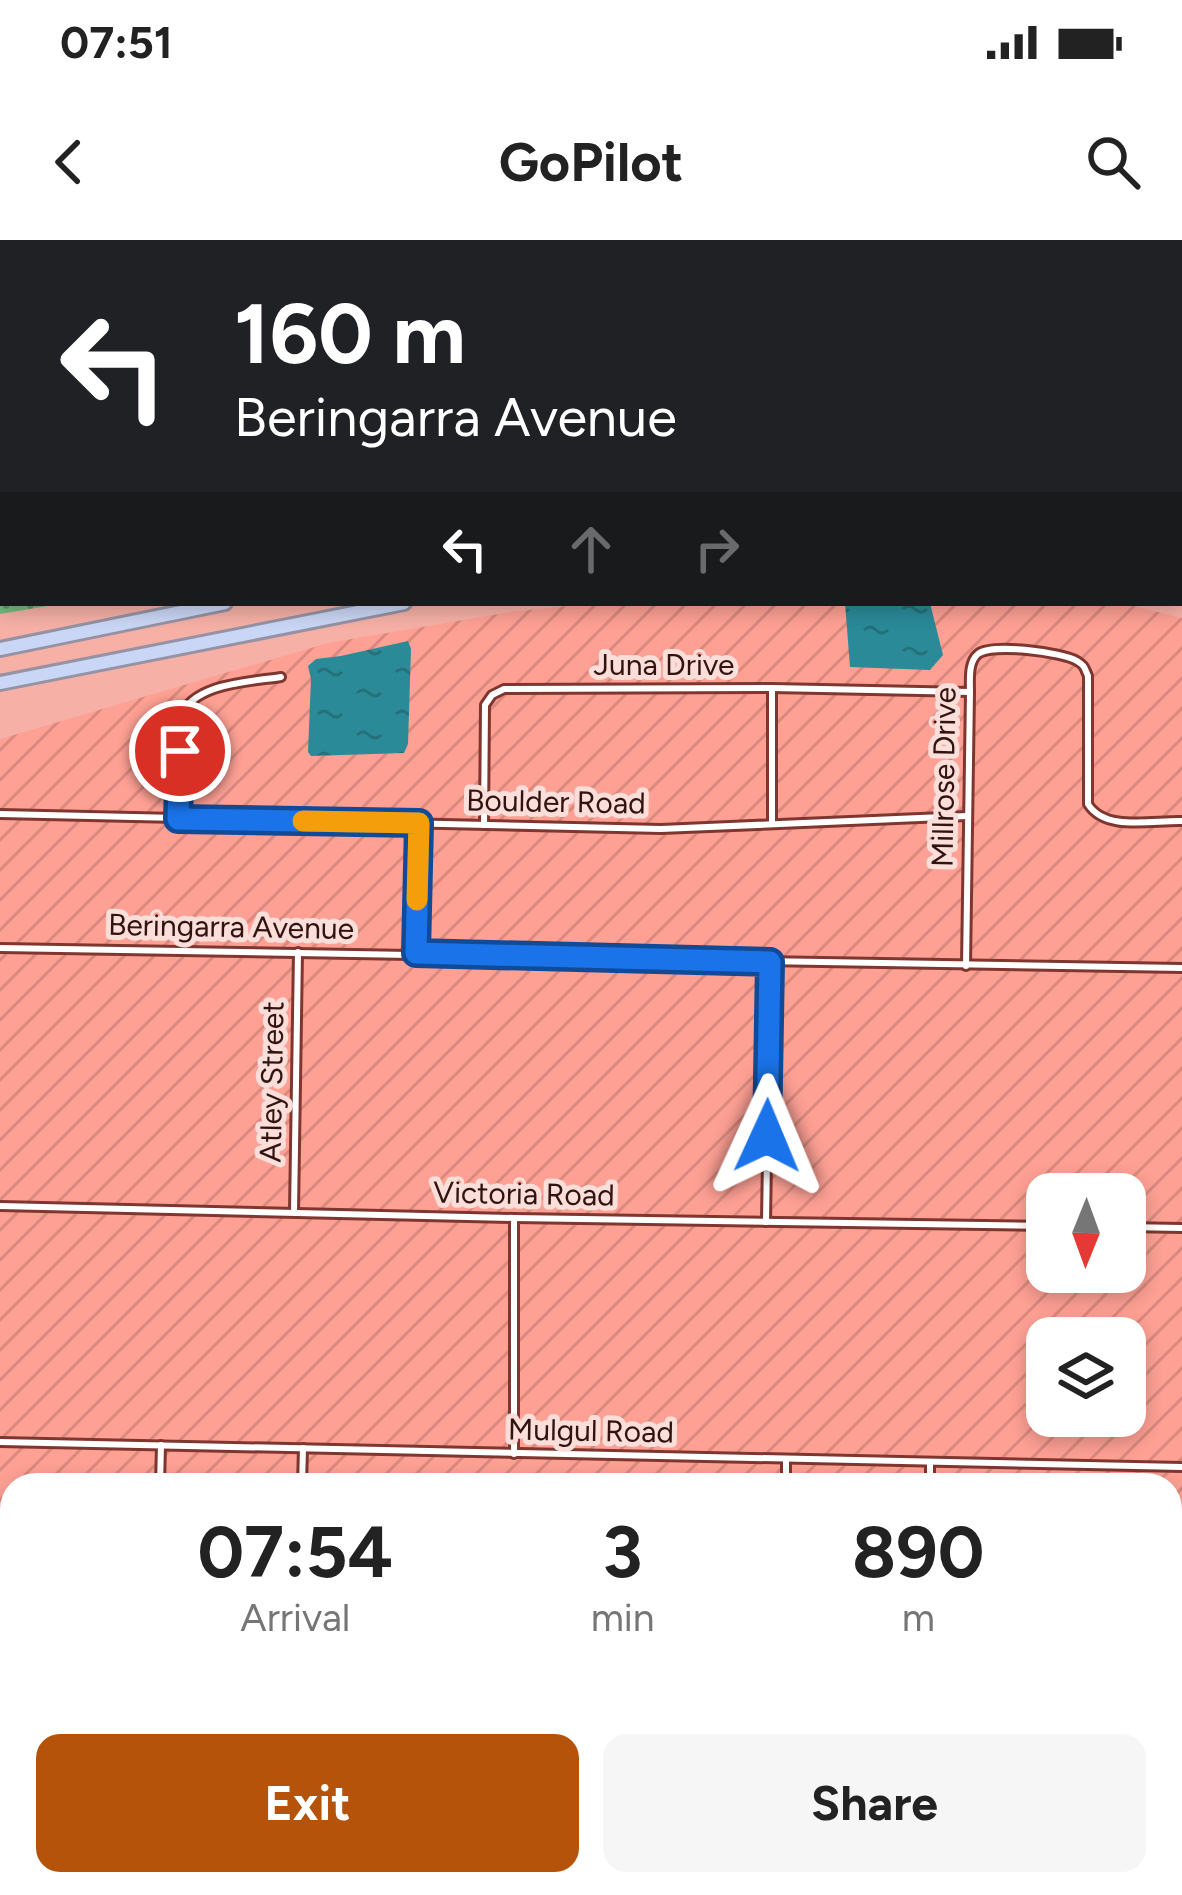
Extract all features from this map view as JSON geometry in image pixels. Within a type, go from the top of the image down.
[{"type":"highway","points":[[0,649],[210,606]]},
{"type":"highway","points":[[0,685],[389,606]]},
{"type":"street","name":"Millrose Drive","points":[[966,966],[971,665],[978,653],[991,648],[1061,655],[1080,662],[1088,676],[1088,804],[1095,815],[1107,820],[1182,821]]},
{"type":"street","points":[[178,819],[180,717],[185,705],[197,695],[281,677]]},
{"type":"street","points":[[772,688],[772,824]]},
{"type":"street","name":"Juna Drive","points":[[484,825],[485,705],[504,689],[970,692]]},
{"type":"street","name":"Boulder Road","points":[[0,814],[661,829],[967,816]]},
{"type":"street","points":[[416,953],[419,823]]},
{"type":"street","name":"Beringarra Avenue","points":[[0,947],[1182,968]]},
{"type":"street","name":"Atley Street","points":[[294,1212],[298,952]]},
{"type":"street","points":[[766,1222],[770,962]]},
{"type":"street","name":"Victoria Road","points":[[0,1206],[1026,1226]]},
{"type":"street","points":[[514,1218],[514,1454]]},
{"type":"street","points":[[1146,1227],[1182,1228]]},
{"type":"street","name":"Mulgul Road","points":[[0,1442],[1182,1467]]},
{"type":"street","points":[[160,1473],[161,1445]]},
{"type":"street","points":[[302,1473],[303,1448]]},
{"type":"street","points":[[786,1457],[786,1473]]},
{"type":"street","points":[[930,1462],[930,1473]]},
{"type":"shaded area","points":[[567,606],[1134,606],[1182,618],[1182,1473],[0,1473],[0,739],[328,643]]},
{"type":"green space","points":[[0,606],[48,606],[0,614]]},
{"type":"water","points":[[845,606],[931,606],[943,655],[930,670],[850,667]]},
{"type":"water","points":[[408,641],[408,744],[404,753],[311,756],[308,666],[316,659]]},
{"type":"slow traffic","points":[[303,821],[419,823],[417,900]]},
{"type":"route","points":[[180,751],[178,819],[419,823],[416,953],[770,962],[767,1136]]}]
